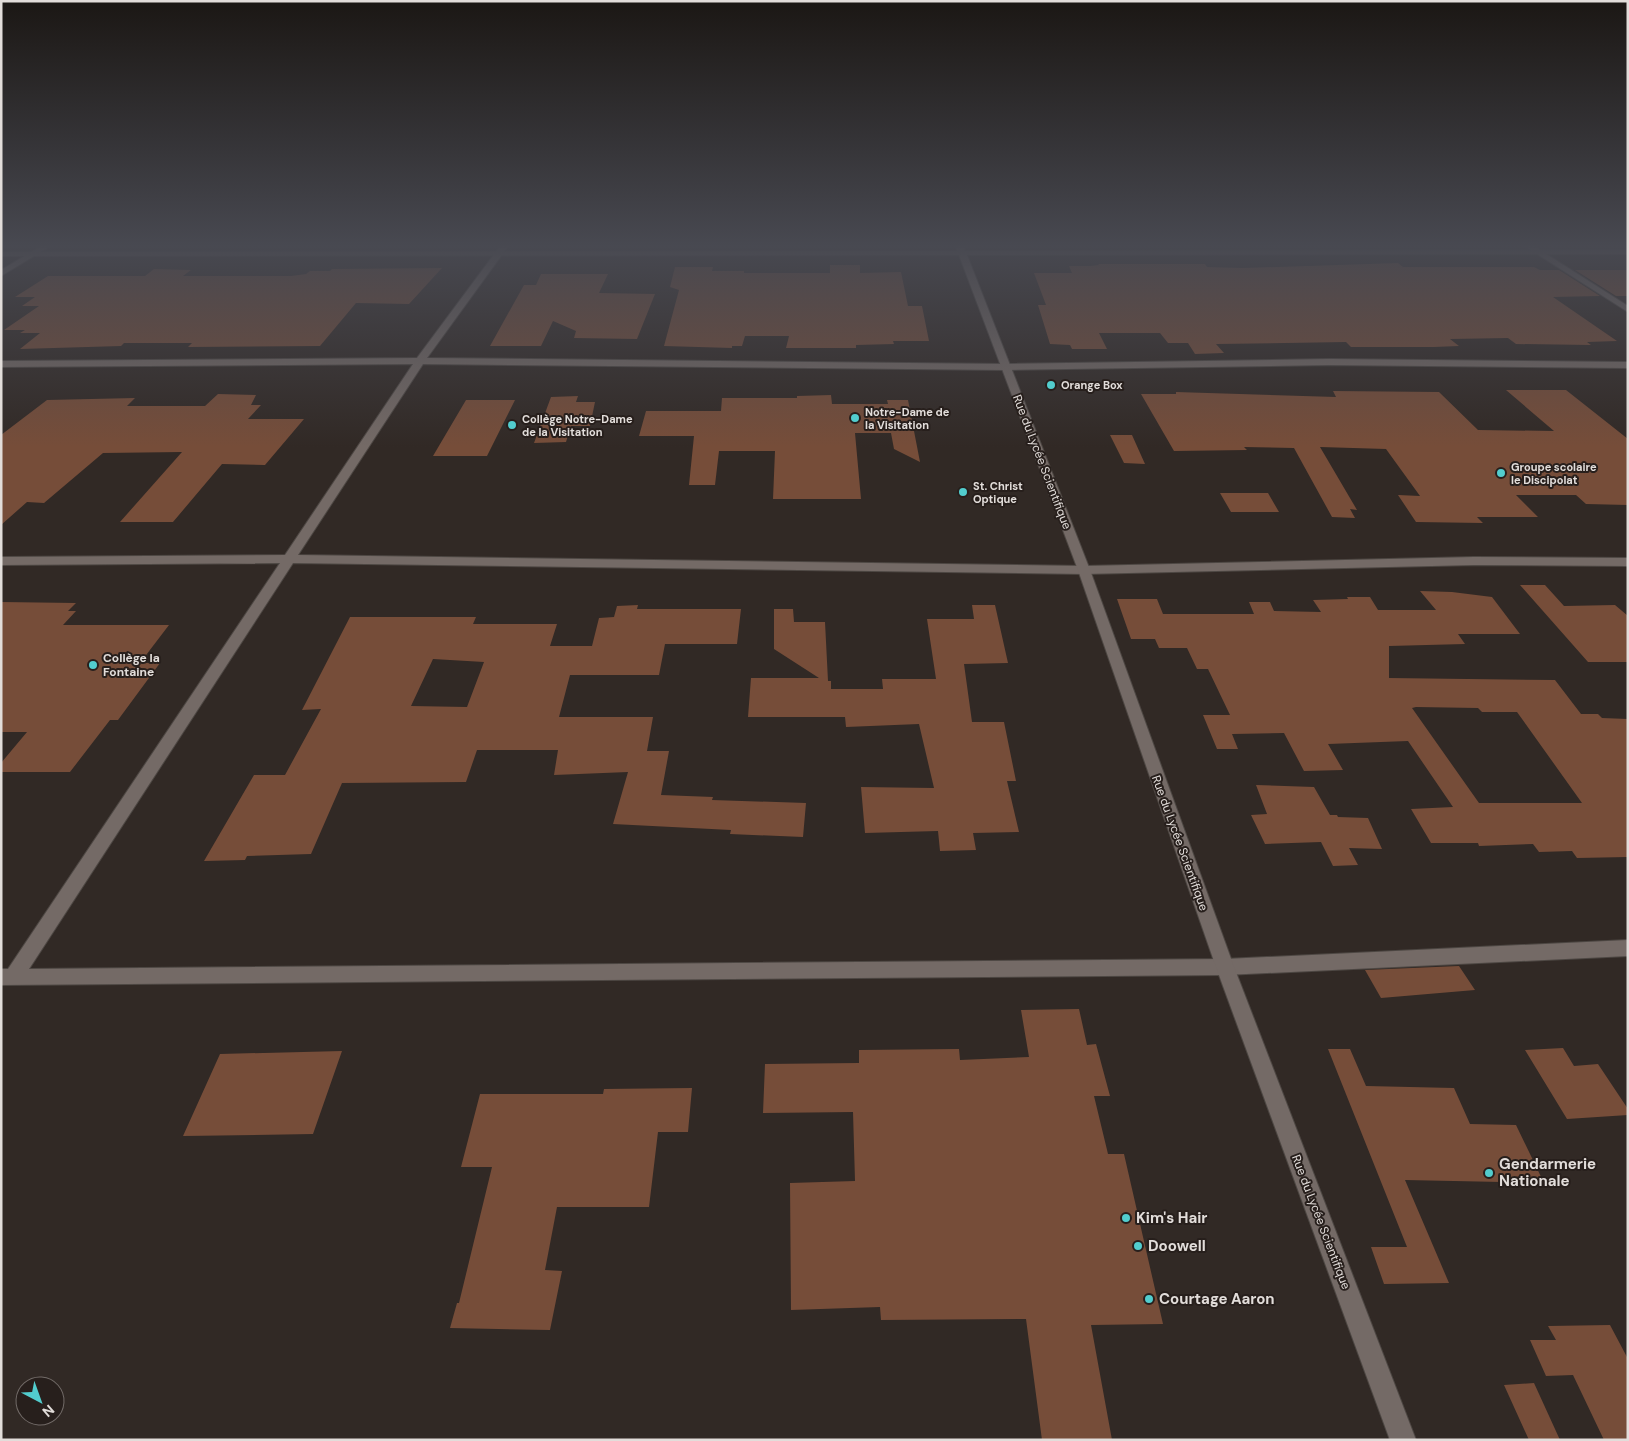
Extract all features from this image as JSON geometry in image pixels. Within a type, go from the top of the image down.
[{"type":"street","points":[[7,977],[420,361],[456,312]]},
{"type":"street","name":"Rue du Lycée Scientifique","points":[[985,312],[1084,570],[1225,967],[1404,1440]]},
{"type":"street","points":[[1,364],[420,361],[1005,367],[1329,362],[1628,364]]},
{"type":"street","points":[[1,561],[288,559],[1084,570],[1474,561],[1628,562]]},
{"type":"street","points":[[7,977],[1225,967],[1628,948]]},
{"type":"building","points":[[30,312],[348,312],[320,346],[188,347],[192,343],[124,343],[121,346],[20,349],[40,333],[20,333],[25,330],[4,330]]},
{"type":"building","points":[[509,312],[648,312],[637,339],[574,338],[576,331],[553,321],[541,346],[490,346]]},
{"type":"building","points":[[673,312],[923,312],[929,341],[893,341],[894,344],[856,345],[856,348],[786,348],[789,336],[745,336],[742,346],[732,346],[732,348],[664,346]]},
{"type":"building","points":[[1040,312],[1575,312],[1617,341],[1587,342],[1591,345],[1516,344],[1508,338],[1450,339],[1459,346],[1434,347],[1351,347],[1346,342],[1216,344],[1224,353],[1195,354],[1188,343],[1168,343],[1160,333],[1099,333],[1107,349],[1072,349],[1070,345],[1050,344]]},
{"type":"building","points":[[1506,390],[1566,390],[1628,439],[1628,505],[1586,504],[1576,495],[1516,495],[1538,517],[1477,517],[1483,523],[1416,522],[1398,495],[1420,496],[1386,449],[1320,447],[1357,510],[1350,509],[1355,518],[1332,517],[1294,448],[1244,447],[1247,450],[1174,451],[1141,394],[1176,394],[1176,392],[1336,397],[1333,391],[1439,392],[1478,430],[1554,431]]},
{"type":"building","points":[[218,394],[256,395],[251,405],[261,405],[248,419],[304,419],[265,465],[222,464],[173,522],[120,522],[182,452],[103,453],[44,503],[27,502],[1,525],[1,435],[47,400],[135,398],[127,406],[205,406]]},
{"type":"building","points":[[831,395],[832,404],[888,404],[887,400],[908,400],[920,462],[894,449],[891,433],[855,433],[861,499],[773,499],[775,451],[719,451],[715,485],[689,485],[694,436],[639,436],[646,411],[721,411],[722,398],[797,398],[797,396]]},
{"type":"building","points":[[578,396],[576,402],[595,402],[590,426],[571,426],[566,442],[534,443],[551,397]]},
{"type":"building","points":[[466,400],[515,400],[487,456],[433,456]]},
{"type":"building","points":[[1110,435],[1132,435],[1145,464],[1124,463]]},
{"type":"building","points":[[1220,493],[1268,493],[1279,512],[1231,512]]},
{"type":"building","points":[[1520,585],[1545,585],[1564,606],[1615,605],[1628,616],[1628,662],[1588,662]]},
{"type":"building","points":[[1420,591],[1452,592],[1492,597],[1520,634],[1458,634],[1465,644],[1389,646],[1389,678],[1555,680],[1581,714],[1598,714],[1602,718],[1628,719],[1628,857],[1577,858],[1572,851],[1539,852],[1533,844],[1479,846],[1478,843],[1431,843],[1411,809],[1453,807],[1408,741],[1328,744],[1343,770],[1304,771],[1284,733],[1232,734],[1238,749],[1217,749],[1203,715],[1230,715],[1208,669],[1197,669],[1187,648],[1159,648],[1155,639],[1131,639],[1117,599],[1157,599],[1163,614],[1254,614],[1249,602],[1270,602],[1274,611],[1321,612],[1313,600],[1348,599],[1347,597],[1370,597],[1378,610],[1436,610]],"holes":[[[1412,708],[1478,708],[1482,712],[1517,712],[1582,803],[1479,803]]]},
{"type":"building","points":[[1,602],[76,603],[68,611],[76,611],[63,625],[169,625],[140,663],[160,663],[118,720],[110,720],[70,772],[1,772],[1,763],[27,732],[1,732]]},
{"type":"building","points":[[638,605],[637,609],[741,609],[737,644],[665,644],[659,675],[570,675],[559,717],[653,717],[647,751],[669,751],[661,795],[713,797],[712,800],[806,803],[803,837],[730,834],[731,830],[613,824],[628,772],[554,775],[558,750],[477,750],[466,782],[342,783],[311,854],[247,856],[245,860],[204,861],[254,775],[285,775],[321,709],[302,710],[350,617],[476,617],[473,624],[557,624],[550,646],[592,646],[599,618],[614,617],[617,606]],"holes":[[[433,659],[484,662],[467,707],[411,706]]]},
{"type":"building","points":[[972,605],[995,605],[1008,663],[964,664],[972,722],[1004,722],[1016,781],[1007,781],[1019,832],[973,833],[976,850],[940,851],[938,831],[865,833],[861,787],[934,788],[919,724],[846,727],[845,717],[748,717],[751,678],[819,678],[774,649],[774,609],[793,609],[794,622],[825,622],[828,681],[831,681],[831,689],[883,689],[882,679],[936,679],[927,619],[974,619]]},
{"type":"building","points":[[1256,785],[1314,787],[1330,815],[1368,818],[1382,849],[1349,848],[1358,865],[1333,866],[1321,842],[1265,844],[1251,815],[1267,814]]},
{"type":"building","points":[[1459,966],[1475,990],[1381,998],[1365,970]]},
{"type":"building","points":[[1079,1009],[1087,1045],[1096,1044],[1110,1096],[1094,1096],[1108,1154],[1124,1154],[1163,1324],[1091,1325],[1112,1440],[1042,1440],[1026,1319],[881,1320],[880,1307],[791,1310],[790,1183],[855,1181],[853,1112],[763,1113],[765,1064],[859,1063],[859,1050],[959,1049],[960,1060],[1029,1057],[1021,1010]]},
{"type":"building","points":[[1563,1048],[1574,1066],[1598,1064],[1628,1109],[1628,1115],[1567,1119],[1525,1050]]},
{"type":"building","points":[[1328,1049],[1350,1049],[1366,1086],[1454,1088],[1470,1124],[1516,1125],[1544,1183],[1405,1180],[1449,1283],[1384,1284],[1371,1247],[1407,1247]]},
{"type":"building","points":[[342,1051],[313,1134],[183,1136],[220,1054]]},
{"type":"building","points":[[692,1088],[688,1132],[658,1132],[649,1207],[557,1207],[545,1270],[562,1271],[550,1330],[450,1328],[457,1303],[459,1303],[492,1167],[461,1167],[480,1094],[603,1094],[604,1089]]},
{"type":"building","points":[[1610,1325],[1628,1359],[1628,1440],[1604,1440],[1573,1375],[1546,1376],[1530,1340],[1556,1340],[1548,1326]]},
{"type":"building","points":[[1534,1383],[1560,1440],[1529,1440],[1504,1385]]},
{"type":"place","name":"Orange Box","points":[[1051,385]]},
{"type":"place","name":"Notre-Dame de la Visitation","points":[[855,418]]},
{"type":"place","name":"Collège Notre-Dame de la Visitation","points":[[512,425]]},
{"type":"place","name":"Groupe scolaire le Discipolat","points":[[1501,473]]},
{"type":"place","name":"St. Christ Optique","points":[[963,492]]},
{"type":"place","name":"Collège la Fontaine","points":[[93,665]]},
{"type":"place","name":"Gendarmerie Nationale","points":[[1489,1173]]},
{"type":"place","name":"Kim's Hair","points":[[1126,1218]]},
{"type":"place","name":"Doowell","points":[[1138,1246]]},
{"type":"place","name":"Courtage Aaron","points":[[1149,1299]]}]
